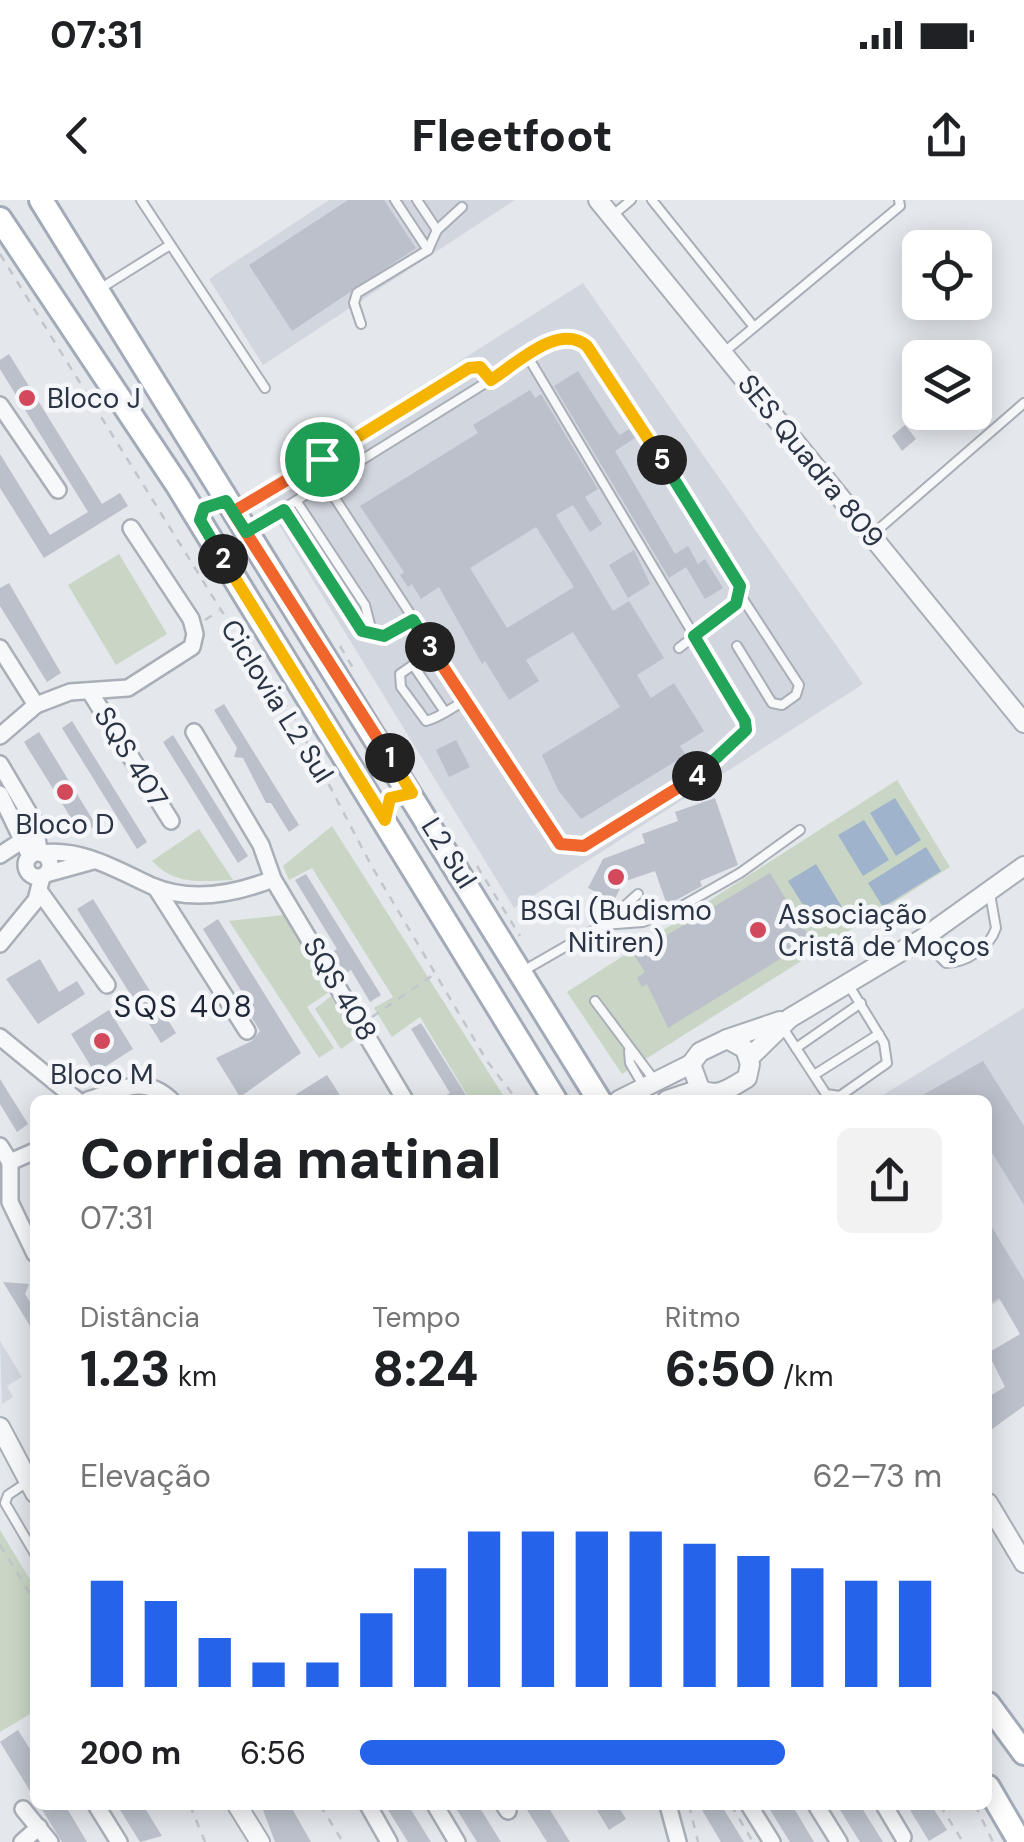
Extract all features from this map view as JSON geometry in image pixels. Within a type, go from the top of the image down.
[{"type":"main road","name":"L2 Sul","points":[[41,200],[523,971],[596,1095]]},
{"type":"main road","name":"L2 Sul","points":[[0,219],[200,520],[552,1095]]},
{"type":"main road","points":[[178,486],[198,485],[206,467]]},
{"type":"main road","points":[[200,520],[208,505],[235,515]]},
{"type":"main road","points":[[362,781],[386,774],[392,761]]},
{"type":"main road","points":[[385,820],[390,798],[412,793]]},
{"type":"main road","points":[[503,1018],[527,1020],[542,1002]]},
{"type":"main road","points":[[530,1061],[542,1041],[561,1034]]},
{"type":"main road","points":[[992,1709],[1024,1753]]},
{"type":"main road","points":[[992,1795],[1020,1842]]},
{"type":"street","name":"SES Quadra 809","points":[[603,205],[1024,723]]},
{"type":"street","points":[[0,405],[58,490]]},
{"type":"street","points":[[131,528],[194,628]]},
{"type":"street","name":"SQS 407","points":[[0,736],[36,705],[70,692],[128,688],[192,647],[194,628]]},
{"type":"street","points":[[0,648],[36,705]]},
{"type":"street","name":"SQS 407","points":[[90,692],[171,822]]},
{"type":"street","name":"SQS 408","points":[[194,732],[261,845],[274,879],[402,1095]]},
{"type":"street","points":[[0,764],[11,801],[34,850],[50,864],[27,909],[0,944]]},
{"type":"street","points":[[0,855],[34,850],[69,852],[156,888],[225,895],[274,879]]},
{"type":"street","points":[[40,879],[94,860]]},
{"type":"street","points":[[629,1095],[691,1064],[700,1052],[726,1039],[783,1021],[848,984],[990,894],[1024,866]]},
{"type":"street","points":[[40,879],[107,985]]},
{"type":"street","points":[[156,888],[247,1031]]},
{"type":"street","points":[[751,1095],[747,1078],[749,1058],[783,1021]]},
{"type":"street","points":[[0,1037],[71,1095]]},
{"type":"street","points":[[726,1039],[740,1044],[749,1058]]},
{"type":"street","points":[[691,1064],[708,1094],[726,1091],[747,1078]]},
{"type":"street","points":[[103,1095],[140,1083],[158,1088],[166,1095]]},
{"type":"street","points":[[0,1146],[10,1162],[10,1202],[30,1244]]},
{"type":"street","points":[[10,1162],[30,1153]]},
{"type":"street","points":[[0,1428],[30,1478]]},
{"type":"street","points":[[992,1511],[1019,1541],[1024,1562]]},
{"type":"street","points":[[23,1809],[50,1842]]},
{"type":"street","points":[[99,1810],[119,1842]]},
{"type":"street","points":[[240,1810],[260,1842]]},
{"type":"street","points":[[371,1810],[389,1842]]},
{"type":"street","points":[[438,1810],[457,1842]]},
{"type":"street","points":[[669,1810],[678,1842]]},
{"type":"street","points":[[751,1810],[772,1842]]},
{"type":"street","points":[[819,1810],[838,1842]]},
{"type":"street","points":[[887,1810],[903,1837]]},
{"type":"street","points":[[22,1842],[39,1827]]},
{"type":"lane","points":[[141,200],[265,388]]},
{"type":"lane","points":[[395,200],[428,250]]},
{"type":"lane","points":[[417,200],[437,230]]},
{"type":"lane","points":[[603,205],[632,200]]},
{"type":"lane","points":[[652,200],[754,327]]},
{"type":"lane","points":[[722,353],[900,206],[899,200]]},
{"type":"lane","points":[[361,324],[354,302],[358,293],[428,250],[437,230],[462,207]]},
{"type":"lane","points":[[98,290],[170,245]]},
{"type":"lane","points":[[235,515],[284,510],[528,356],[564,338],[579,339],[731,566],[739,593],[800,685],[796,696],[782,706],[772,703],[737,646]]},
{"type":"lane","points":[[306,469],[327,485],[552,836],[566,847],[584,846],[704,772],[744,734],[745,721],[528,356]]},
{"type":"lane","points":[[235,515],[469,368],[480,367],[491,380]]},
{"type":"lane","points":[[871,535],[1024,402]]},
{"type":"lane","points":[[322,459],[327,485]]},
{"type":"lane","points":[[297,502],[365,605],[372,636]]},
{"type":"lane","points":[[284,510],[362,631],[372,636],[390,634],[413,620]]},
{"type":"lane","points":[[680,648],[736,604],[739,593]]},
{"type":"lane","points":[[432,651],[399,680],[418,714],[429,721],[464,701]]},
{"type":"lane","points":[[414,665],[445,712]]},
{"type":"lane","points":[[603,926],[643,922],[674,910],[740,873],[800,830]]},
{"type":"lane","points":[[523,971],[603,926],[638,894]]},
{"type":"lane","points":[[922,939],[946,963],[957,963],[982,948],[996,928],[990,894]]},
{"type":"lane","points":[[842,1095],[884,1068],[887,1050],[848,984]]},
{"type":"lane","points":[[594,1002],[650,1084]]},
{"type":"lane","points":[[796,1048],[861,1003]]},
{"type":"lane","points":[[783,1021],[826,1094],[833,1095]]},
{"type":"lane","points":[[814,1075],[879,1034]]},
{"type":"lane","points":[[30,1481],[8,1494],[6,1502],[30,1545]]},
{"type":"path","name":"Ciclovia L2 Sul","points":[[0,254],[220,610],[292,714],[371,865],[487,1061],[513,1095]]},
{"type":"path","points":[[194,628],[220,610]]},
{"type":"path","points":[[362,1024],[437,972]]},
{"type":"path","points":[[0,1545],[30,1594]]},
{"type":"path","points":[[192,1810],[205,1842]]},
{"type":"path","points":[[323,1810],[343,1842]]},
{"type":"path","points":[[690,1810],[698,1842]]},
{"type":"path","points":[[733,1810],[753,1842]]},
{"type":"path","points":[[943,1810],[962,1840],[954,1842]]},
{"type":"path","points":[[977,1810],[993,1842]]},
{"type":"shaded area","points":[[329,200],[515,200],[263,365],[209,279]]},
{"type":"shaded area","points":[[583,283],[863,684],[514,908],[257,489]]},
{"type":"shaded area","points":[[1024,1008],[1024,1286],[992,1305],[992,1095],[883,1095]]},
{"type":"shaded area","points":[[0,1341],[22,1377],[7,1386],[13,1397],[2,1404]]},
{"type":"green space","points":[[119,554],[167,634],[116,665],[68,585]]},
{"type":"green space","name":"Associação Cristã de Moços","points":[[897,780],[950,867],[622,1074],[567,992]]},
{"type":"green space","points":[[332,826],[503,1095],[467,1095],[420,1017],[392,1037],[374,1008],[393,997],[312,868],[289,880],[283,866]]},
{"type":"green space","points":[[199,829],[233,880],[180,878],[152,861]]},
{"type":"green space","points":[[283,915],[332,990],[307,1007],[334,1048],[319,1058],[229,921]]},
{"type":"green space","points":[[335,993],[361,1035],[341,1049],[315,1009]]},
{"type":"green space","points":[[0,1530],[30,1580],[30,1714],[0,1732]]},
{"type":"water","points":[[895,798],[921,840],[896,856],[870,813]]},
{"type":"water","points":[[864,820],[889,860],[863,876],[838,835]]},
{"type":"water","points":[[926,847],[941,871],[883,907],[868,883]]},
{"type":"water","points":[[816,864],[843,909],[816,926],[788,881]]},
{"type":"building","points":[[348,200],[384,200],[416,248],[292,331],[249,265]]},
{"type":"building","points":[[9,354],[102,504],[120,493],[128,506],[44,558],[0,488],[0,454],[50,535],[88,512],[0,369],[0,360]]},
{"type":"building","points":[[578,371],[620,435],[629,429],[635,438],[615,451],[675,554],[688,546],[698,564],[705,559],[723,588],[705,599],[686,567],[669,578],[554,386]]},
{"type":"building","points":[[530,390],[535,398],[541,394],[598,489],[585,497],[602,524],[590,532],[573,505],[556,515],[613,611],[629,601],[664,658],[637,675],[651,698],[674,683],[704,731],[680,746],[686,755],[581,819],[558,790],[542,755],[620,707],[573,632],[526,660],[539,681],[509,700],[485,661],[482,664],[439,587],[421,599],[412,584],[408,587],[400,575],[404,572],[360,506],[478,433],[473,425]],"holes":[[[536,527],[574,587],[507,628],[470,568]]]},
{"type":"building","points":[[902,428],[916,439],[902,451],[892,436]]},
{"type":"building","points":[[634,550],[650,584],[628,598],[609,565]]},
{"type":"building","points":[[9,583],[61,673],[47,682],[0,606],[0,588]]},
{"type":"building","points":[[224,704],[299,825],[289,832],[271,803],[266,803],[243,758],[234,757],[237,748],[214,710]]},
{"type":"building","points":[[72,721],[147,842],[137,849],[62,728]]},
{"type":"building","name":"Bloco D","points":[[39,732],[96,825],[81,834],[24,742]]},
{"type":"building","points":[[173,735],[248,856],[238,863],[163,742]]},
{"type":"building","points":[[456,740],[470,767],[449,777],[436,750]]},
{"type":"building","points":[[715,798],[738,865],[700,881],[702,886],[667,905],[655,871],[623,882],[614,901],[588,888],[603,859],[645,843],[642,834],[678,821],[675,812]]},
{"type":"building","points":[[770,873],[811,940],[668,1028],[647,984],[642,987],[637,978],[645,972],[634,955]]},
{"type":"building","points":[[306,874],[381,995],[370,1002],[351,970],[345,974],[332,952],[337,949],[295,880]]},
{"type":"building","points":[[93,899],[176,1033],[161,1043],[77,909]]},
{"type":"building","points":[[218,919],[301,1053],[243,1095],[239,1095],[216,1058],[252,1041],[260,1031],[249,1013],[253,1010],[203,929]]},
{"type":"building","points":[[40,959],[59,992],[77,981],[85,994],[38,1024],[6,979]]},
{"type":"building","name":"Bloco M","points":[[109,1010],[133,1049],[95,1073],[71,1034]]},
{"type":"building","points":[[421,1023],[466,1095],[447,1095],[450,1093],[411,1029]]},
{"type":"building","points":[[983,1061],[1024,1126],[1024,1205],[992,1153],[992,1095],[923,1095]]},
{"type":"building","points":[[327,1075],[340,1095],[295,1095]]},
{"type":"building","points":[[0,1079],[28,1124],[17,1132],[0,1104]]},
{"type":"building","points":[[992,1228],[1024,1280],[1024,1406],[992,1429],[992,1395],[1005,1387],[992,1361],[992,1351],[1020,1334],[999,1298],[992,1302]]},
{"type":"building","points":[[3,1282],[29,1284],[25,1294],[30,1302],[30,1326]]},
{"type":"building","points":[[18,1730],[30,1749],[30,1791],[0,1742]]},
{"type":"building","points":[[42,1810],[68,1810],[87,1842],[62,1842]]},
{"type":"building","points":[[120,1810],[146,1810],[162,1836],[140,1842]]},
{"type":"building","points":[[263,1810],[293,1810],[311,1842],[275,1842]]},
{"type":"building","points":[[388,1810],[411,1810],[431,1842],[408,1842]]},
{"type":"building","points":[[457,1810],[481,1810],[501,1842],[477,1842]]},
{"type":"building","points":[[527,1810],[550,1810],[570,1842],[547,1842]]},
{"type":"building","points":[[597,1810],[620,1810],[626,1819],[609,1830]]},
{"type":"building","points":[[702,1810],[724,1810],[744,1842],[721,1842]]},
{"type":"building","points":[[770,1810],[795,1810],[814,1842],[790,1842]]},
{"type":"building","points":[[840,1810],[863,1810],[883,1842],[860,1842]]},
{"type":"building","points":[[910,1810],[934,1810],[947,1830],[929,1841]]},
{"type":"place","name":"Bloco J","points":[[27,398]]},
{"type":"place","name":"Bloco D","points":[[65,792]]},
{"type":"place","name":"BSGI (Budismo Nitiren)","points":[[616,877]]},
{"type":"place","name":"Associação Cristã de Moços","points":[[758,930]]},
{"type":"place","name":"Bloco M","points":[[102,1041]]},
{"type":"district","name":"SQS 408","points":[[184,1006]]},
{"type":"route","points":[[322,459],[233,512],[412,793],[390,798],[385,806],[385,820],[200,520],[208,505],[226,501],[233,512],[246,532],[284,510],[365,634],[384,636],[413,620],[552,836],[566,847],[584,846],[704,772],[744,734],[745,721],[694,636],[736,604],[738,580],[579,339],[553,340],[491,380],[480,367],[472,366],[322,459]]}]
